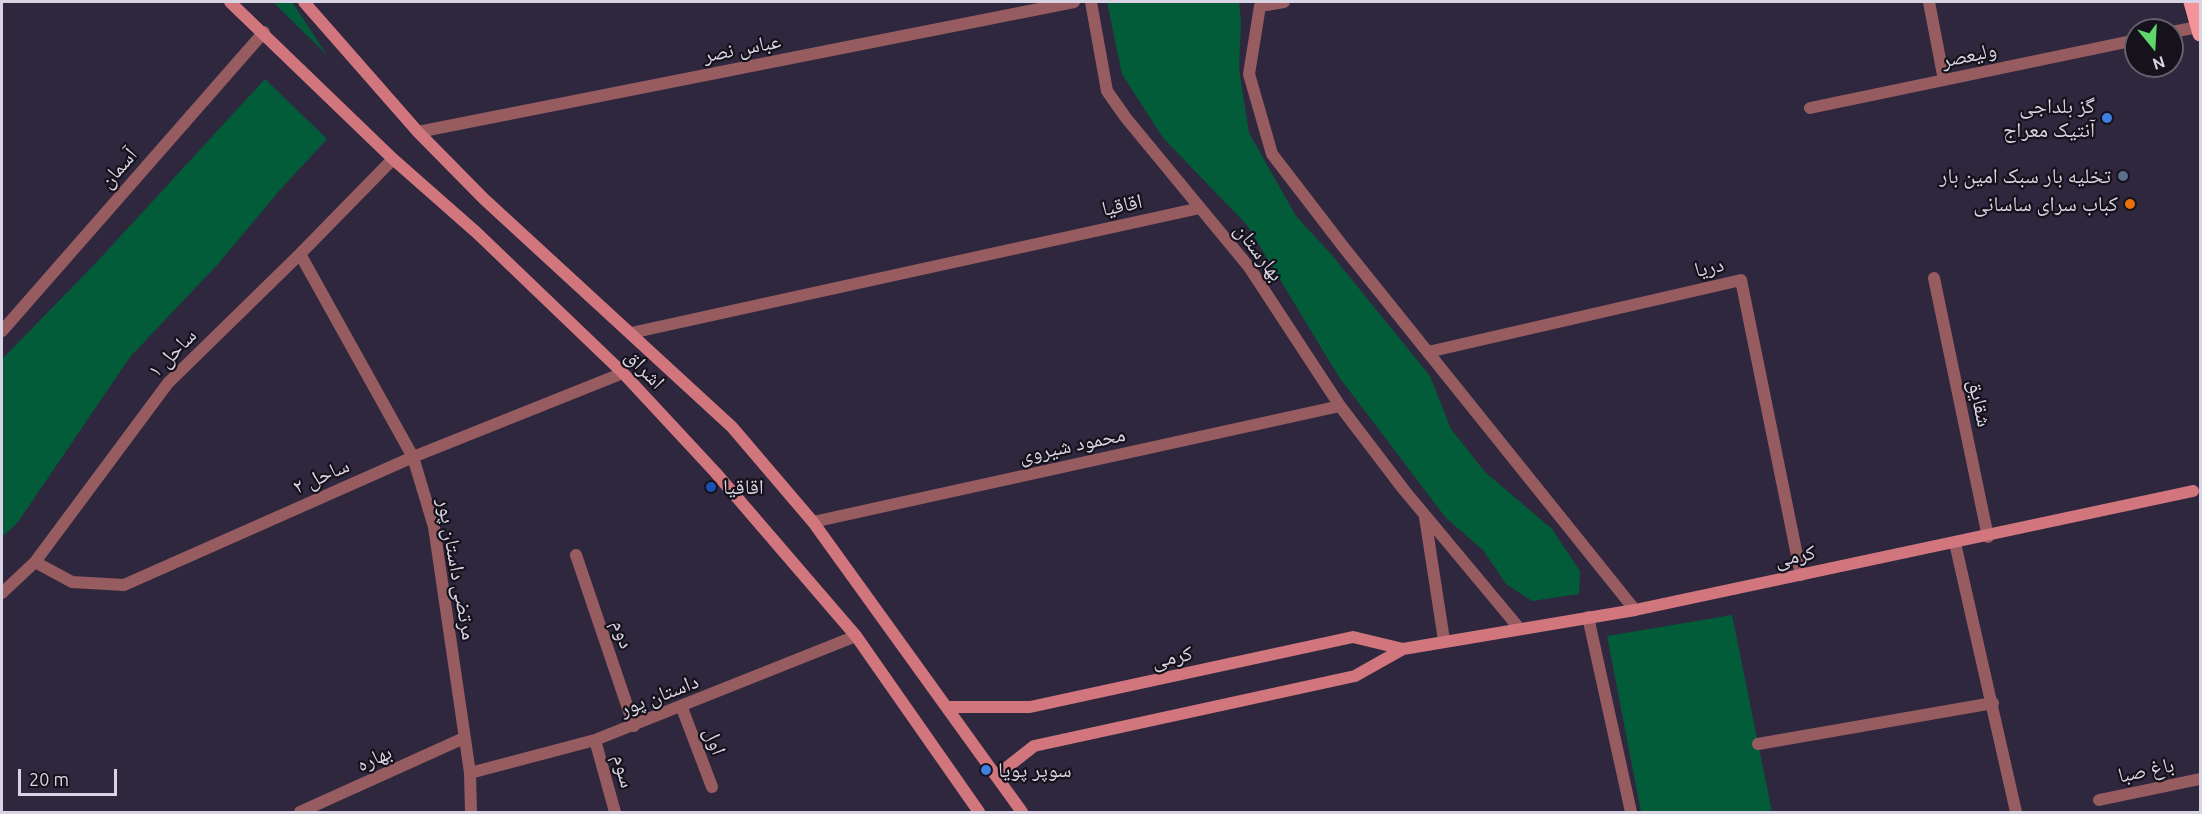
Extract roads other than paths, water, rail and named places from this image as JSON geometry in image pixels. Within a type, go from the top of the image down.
[{"type":"main road","name":"اشراق","points":[[230,2],[264,32],[393,159],[477,232],[623,373],[732,490],[856,636],[979,813]]},
{"type":"main road","name":"اشراق","points":[[304,2],[418,132],[483,199],[732,427],[813,522],[1022,813]]},
{"type":"main road","points":[[2191,2],[2199,30]]},
{"type":"main road","name":"کرمی","points":[[996,776],[1034,746],[1355,676],[1403,649],[1444,640],[1635,610],[1988,537],[2198,489]]},
{"type":"main road","name":"کرمی","points":[[947,707],[1030,707],[1353,637],[1403,649]]},
{"type":"street","name":"عباس نصر","points":[[418,132],[1074,2]]},
{"type":"street","name":"بهارستان","points":[[1091,2],[1107,91],[1249,267],[1340,406],[1425,516],[1519,628]]},
{"type":"street","points":[[1284,2],[1260,6],[1249,74],[1272,154],[1635,610]]},
{"type":"street","points":[[1929,2],[1944,80]]},
{"type":"street","points":[[2184,31],[2199,30]]},
{"type":"street","name":"آسمان","points":[[2,331],[264,32]]},
{"type":"street","name":"ولیعصر","points":[[1810,108],[2124,42]]},
{"type":"street","name":"ساحل ۱","points":[[2,593],[35,562],[168,383],[300,255],[393,159]]},
{"type":"street","name":"اقاقیا","points":[[631,333],[1200,208]]},
{"type":"street","name":"مرتضی داستان پور","points":[[300,255],[413,457],[434,527],[470,773],[471,813]]},
{"type":"street","name":"شقایق","points":[[1934,278],[1988,537]]},
{"type":"street","name":"دریا","points":[[1428,352],[1741,280],[1801,575]]},
{"type":"street","name":"ساحل ۲","points":[[35,562],[72,582],[124,585],[413,457],[623,373]]},
{"type":"street","name":"محمود شیروی","points":[[813,522],[1340,406]]},
{"type":"street","points":[[1425,516],[1444,640]]},
{"type":"street","points":[[1955,543],[1993,703],[2016,813]]},
{"type":"street","name":"دوم","points":[[576,555],[633,726]]},
{"type":"street","points":[[1588,617],[1630,813]]},
{"type":"street","name":"داستان پور","points":[[470,773],[595,741],[682,708],[856,636]]},
{"type":"street","points":[[1758,744],[1993,703]]},
{"type":"street","name":"اول","points":[[682,708],[712,788]]},
{"type":"street","name":"بهاره","points":[[300,813],[464,738]]},
{"type":"street","name":"سوم","points":[[595,741],[615,813]]},
{"type":"street","name":"باغ صبا","points":[[2099,800],[2200,779]]},
{"type":"place","name":"گز بلداجی آنتیک معراج","points":[[2107,118]]},
{"type":"place","name":"تخلیه بار سبک امین بار","points":[[2123,176]]},
{"type":"place","name":"کباب سرای ساسانی","points":[[2130,204]]},
{"type":"place","name":"اقاقیا","points":[[711,487]]},
{"type":"place","name":"سوپر پویا","points":[[986,770]]}]
